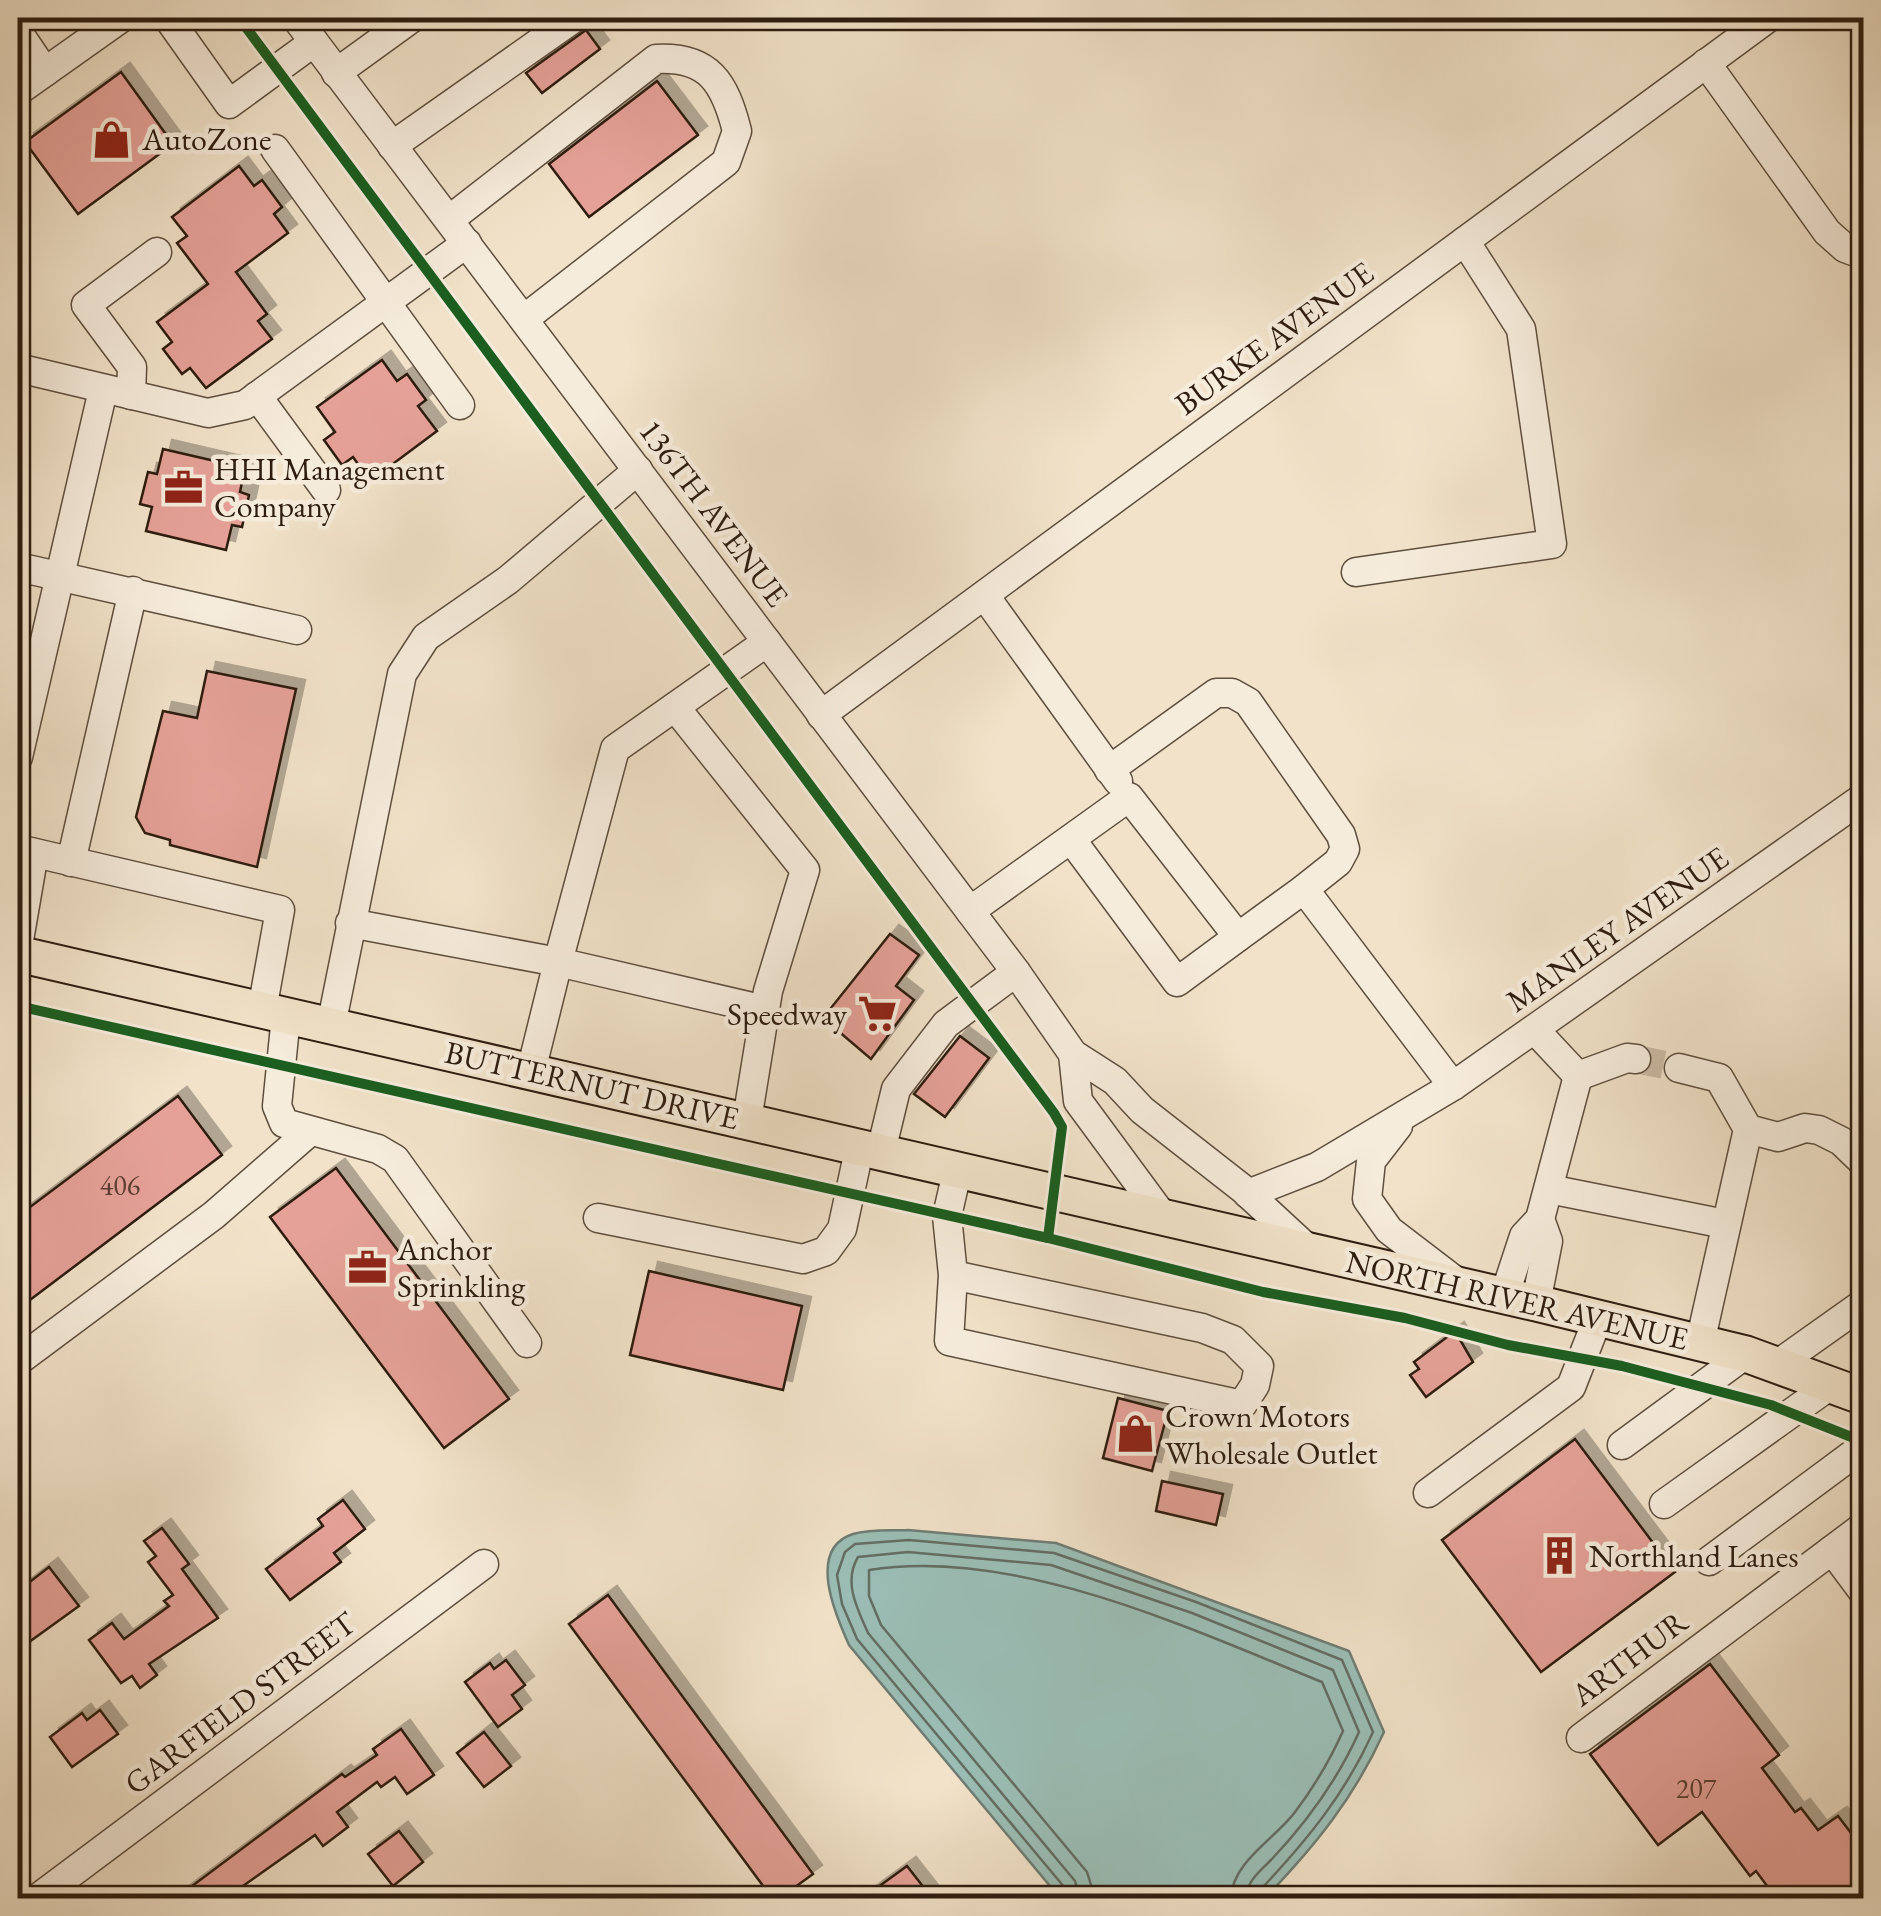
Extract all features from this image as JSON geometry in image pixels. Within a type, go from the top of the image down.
[{"type":"main road","name":"BUTTERNUT DRIVE","points":[[18,954],[958,1168],[1165,1220]]},
{"type":"main road","name":"NORTH RIVER AVENUE","points":[[1165,1220],[1700,1343],[1762,1359],[1848,1390]]},
{"type":"street","points":[[18,91],[121,18]]},
{"type":"street","points":[[168,18],[230,104],[314,42]]},
{"type":"street","name":"136TH AVENUE","points":[[296,18],[1016,972],[1073,1054],[1115,1081],[1142,1110],[1248,1194],[1310,1252]]},
{"type":"street","points":[[336,73],[412,18]]},
{"type":"street","points":[[392,146],[574,18]]},
{"type":"street","name":"BURKE AVENUE","points":[[821,714],[1768,18]]},
{"type":"street","points":[[18,32],[46,72]]},
{"type":"street","points":[[449,220],[656,59],[686,58],[719,82],[737,131],[726,162],[524,319]]},
{"type":"street","points":[[1706,63],[1827,232],[1845,248],[1864,255]]},
{"type":"street","points":[[275,149],[460,405]]},
{"type":"street","points":[[1356,572],[1552,544],[1521,329],[1465,241]]},
{"type":"street","points":[[18,368],[208,413],[245,404],[467,242]]},
{"type":"street","points":[[18,757],[60,577],[117,392],[132,367],[86,305],[158,252]]},
{"type":"street","points":[[257,396],[326,490]]},
{"type":"street","points":[[330,1026],[402,674],[426,637],[508,580],[638,470]]},
{"type":"street","points":[[18,568],[297,630]]},
{"type":"street","points":[[71,862],[133,591]]},
{"type":"street","points":[[985,596],[1129,797],[1238,937]]},
{"type":"street","points":[[531,1071],[615,749],[766,642]]},
{"type":"street","points":[[1071,839],[1178,982],[1338,862],[1345,849],[1341,835],[1248,702],[1232,693],[1216,693],[1110,770]]},
{"type":"street","points":[[675,706],[805,870],[765,1010],[748,1120]]},
{"type":"street","points":[[970,912],[1129,797]]},
{"type":"street","name":"MANLEY AVENUE","points":[[1248,1194],[1316,1167],[1453,1086],[1864,797]]},
{"type":"street","points":[[18,946],[26,851],[280,910],[274,1013],[277,1106],[284,1123],[378,1149],[394,1159],[527,1343]]},
{"type":"street","points":[[1304,889],[1453,1086]]},
{"type":"street","points":[[350,923],[558,962],[765,1010]]},
{"type":"street","points":[[598,1218],[803,1259],[826,1251],[842,1229],[896,1089],[946,1024],[1016,972]]},
{"type":"street","points":[[1535,1030],[1578,1076]]},
{"type":"street","name":"136TH AVENUE","points":[[1073,1054],[1078,1101],[1165,1220]]},
{"type":"street","points":[[1578,1076],[1627,1058],[1636,1059]]},
{"type":"street","points":[[1680,1068],[1719,1078],[1748,1130],[1700,1343]]},
{"type":"street","points":[[1520,1300],[1548,1240],[1540,1219],[1578,1076]]},
{"type":"street","name":"MANLEY AVENUE","points":[[1408,1113],[1370,1161],[1367,1199],[1389,1230],[1464,1287]]},
{"type":"street","points":[[1748,1130],[1778,1138],[1805,1128],[1819,1130],[1840,1141],[1864,1163]]},
{"type":"street","points":[[18,1361],[214,1215],[308,1132]]},
{"type":"street","points":[[953,1274],[1202,1328],[1233,1340],[1259,1366],[1255,1385],[1242,1405],[949,1340],[953,1274],[947,1216],[958,1168]]},
{"type":"street","points":[[1550,1189],[1726,1224]]},
{"type":"street","points":[[1622,1445],[1864,1302]]},
{"type":"street","points":[[1428,1493],[1571,1387],[1598,1318]]},
{"type":"street","points":[[1664,1504],[1848,1390]]},
{"type":"street","points":[[1709,1561],[1864,1446]]},
{"type":"street","name":"ARTHUR","points":[[1581,1738],[1864,1526]]},
{"type":"street","points":[[1832,1550],[1864,1592]]},
{"type":"street","name":"GARFIELD STREET","points":[[38,1898],[484,1564]]},
{"type":"water","points":[[908,1530],[1056,1543],[1349,1651],[1384,1732],[1332,1820],[1265,1898],[1060,1898],[849,1645],[844,1633],[828,1584],[831,1554],[839,1542],[853,1534]]},
{"type":"building","points":[[586,30],[600,49],[542,93],[526,73]]},
{"type":"building","points":[[121,72],[173,144],[78,214],[25,142]]},
{"type":"building","points":[[657,81],[698,135],[589,217],[549,164]]},
{"type":"building","points":[[239,166],[254,186],[262,180],[282,207],[274,214],[288,233],[236,272],[267,314],[258,321],[272,339],[206,388],[190,368],[182,374],[163,349],[172,342],[157,322],[208,284],[177,243],[187,236],[172,217]]},
{"type":"building","points":[[382,360],[397,381],[407,374],[426,400],[418,406],[437,431],[370,481],[353,457],[342,465],[324,440],[335,432],[317,407]]},
{"type":"building","points":[[163,449],[245,468],[240,492],[249,495],[242,527],[232,525],[226,550],[146,531],[152,507],[140,504],[148,472],[157,474]]},
{"type":"building","points":[[207,671],[296,689],[257,867],[170,845],[170,840],[145,833],[136,817],[163,711],[197,718]]},
{"type":"building","points":[[890,934],[919,955],[896,986],[914,1000],[871,1059],[823,1018]]},
{"type":"building","points":[[960,1036],[989,1058],[945,1117],[914,1094]]},
{"type":"building","points":[[178,1096],[222,1155],[18,1309],[18,1216]]},
{"type":"building","points":[[336,1168],[509,1399],[444,1448],[270,1217]]},
{"type":"building","points":[[649,1271],[802,1306],[783,1390],[630,1355]]},
{"type":"building","points":[[1455,1331],[1473,1362],[1426,1397],[1410,1375],[1419,1369],[1414,1362]]},
{"type":"building","name":"Crown Motors Wholesale Outlet","points":[[1118,1398],[1168,1411],[1152,1471],[1103,1458]]},
{"type":"building","name":"Northland Lanes","points":[[1575,1439],[1675,1572],[1541,1672],[1442,1540]]},
{"type":"building","points":[[1162,1481],[1223,1494],[1216,1525],[1156,1511]]},
{"type":"building","points":[[343,1500],[365,1529],[334,1553],[341,1562],[290,1600],[266,1569],[323,1526],[318,1519]]},
{"type":"building","points":[[162,1528],[189,1564],[182,1569],[218,1618],[149,1664],[157,1675],[140,1688],[132,1676],[121,1683],[89,1640],[112,1623],[124,1639],[169,1606],[164,1601],[173,1595],[148,1562],[156,1556],[144,1541]]},
{"type":"building","points":[[49,1567],[79,1606],[18,1650],[18,1591]]},
{"type":"building","points":[[608,1595],[813,1874],[780,1898],[772,1898],[569,1624]]},
{"type":"building","points":[[506,1660],[525,1685],[512,1695],[522,1709],[498,1727],[465,1682],[490,1663],[494,1669]]},
{"type":"building","points":[[1710,1664],[1779,1755],[1762,1768],[1795,1812],[1801,1808],[1818,1830],[1838,1816],[1864,1850],[1864,1898],[1776,1898],[1756,1871],[1750,1876],[1702,1812],[1658,1845],[1590,1754]]},
{"type":"building","points":[[100,1710],[118,1734],[72,1767],[50,1737],[82,1713],[87,1720]]},
{"type":"building","points":[[401,1729],[434,1775],[407,1794],[395,1777],[381,1787],[377,1782],[337,1812],[348,1827],[323,1846],[315,1835],[226,1898],[176,1898],[342,1774],[345,1777],[377,1755],[373,1749]]},
{"type":"building","points":[[484,1732],[511,1766],[484,1787],[457,1753]]},
{"type":"building","points":[[399,1831],[423,1862],[393,1886],[368,1854]]},
{"type":"building","points":[[907,1866],[932,1898],[863,1898]]},
{"type":"tunnel","points":[[1636,1059],[1679,1068]]},
{"type":"cycle path","points":[[239,18],[1054,1113],[1062,1127],[1048,1238]]},
{"type":"cycle path","points":[[18,1006],[1048,1238],[1263,1292],[1405,1318],[1508,1345],[1622,1366],[1771,1405],[1864,1442]]},
{"type":"place","name":"AutoZone","points":[[112,139]]},
{"type":"place","name":"HHI Management Company","points":[[184,487]]},
{"type":"place","name":"Speedway","points":[[877,1014]]},
{"type":"place","name":"Anchor Sprinkling","points":[[367,1267]]},
{"type":"place","name":"Crown Motors Wholesale Outlet","points":[[1135,1434]]},
{"type":"place","name":"Northland Lanes","points":[[1559,1556]]}]
